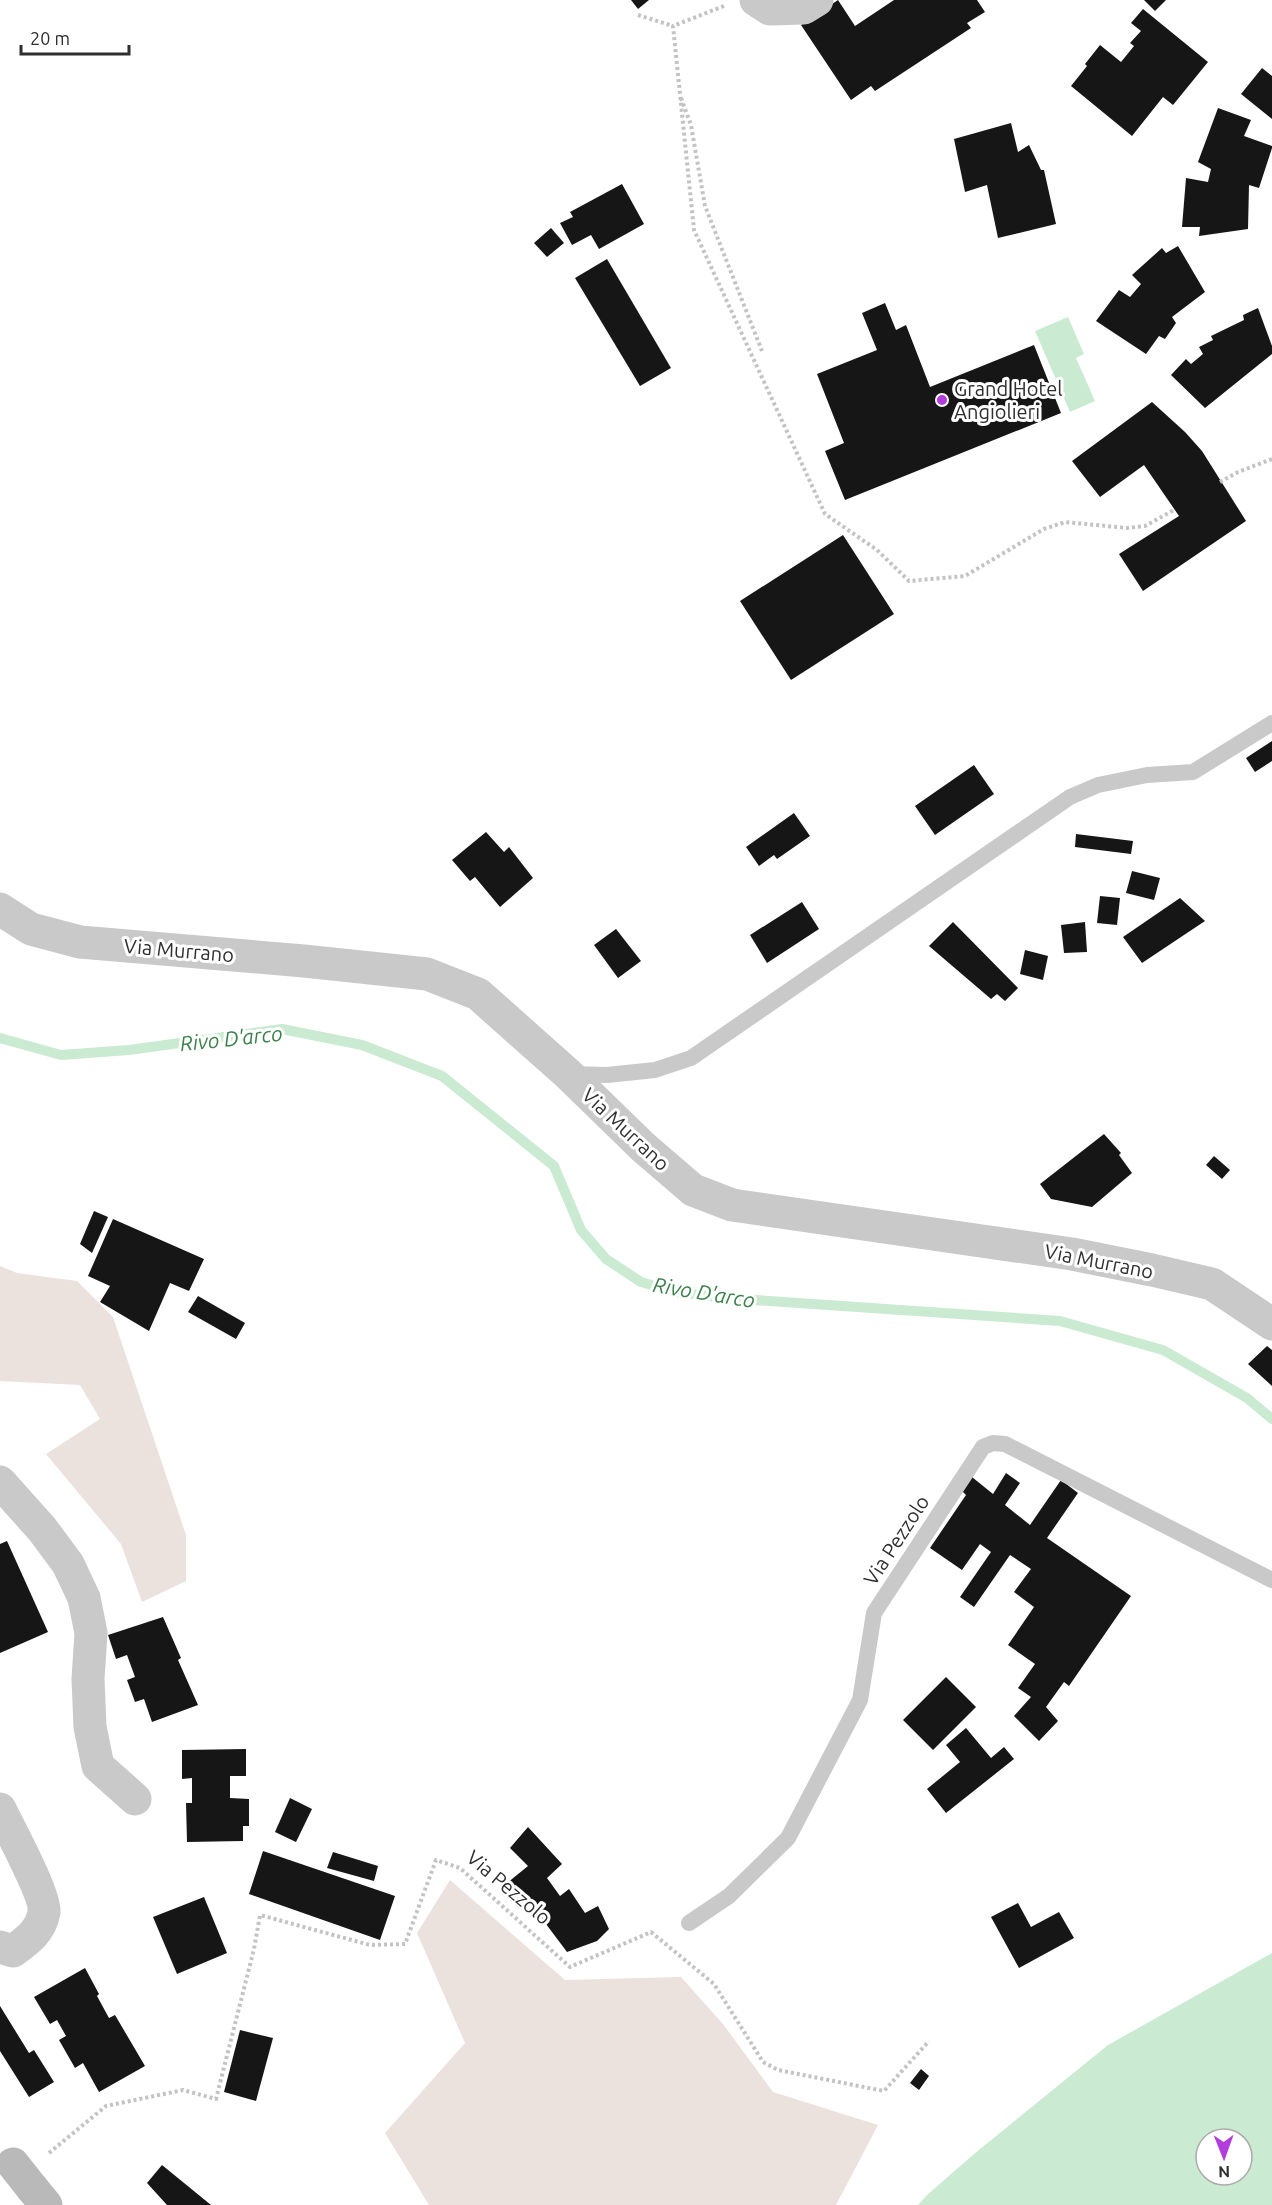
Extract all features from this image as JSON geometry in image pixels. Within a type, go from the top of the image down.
[{"type":"street","points":[[741,2],[770,9],[804,8],[817,0]]},
{"type":"street","name":"Via Murrano","points":[[0,909],[31,929],[80,942],[427,974],[478,994],[568,1074],[643,1147],[693,1190],[732,1205],[1072,1254],[1182,1277],[1212,1284],[1272,1324]]},
{"type":"street","points":[[0,1482],[42,1529],[68,1564],[84,1598],[91,1633],[88,1679],[90,1727],[98,1766],[135,1799]]},
{"type":"street","points":[[0,1809],[40,1891],[44,1912],[33,1937],[13,1951],[0,1947]]},
{"type":"lane","points":[[568,1074],[607,1075],[655,1070],[691,1058],[1070,797],[1098,785],[1147,775],[1193,772],[1272,723]]},
{"type":"lane","name":"Via Pezzolo","points":[[689,1923],[729,1896],[788,1838],[860,1701],[874,1613],[983,1447],[993,1443],[1005,1444],[1272,1580]]},
{"type":"path","points":[[638,15],[673,26],[741,2]]},
{"type":"path","points":[[673,26],[694,230],[825,514],[877,550],[909,581],[965,576],[1044,529],[1065,522],[1127,528],[1145,526],[1174,510]]},
{"type":"path","points":[[679,92],[691,125],[705,206],[762,351]]},
{"type":"path","points":[[1220,482],[1238,472],[1272,459]]},
{"type":"path","name":"Via Pezzolo","points":[[27,2173],[106,2106],[183,2090],[216,2099],[254,1949],[260,1915],[370,1945],[405,1944],[436,1860],[460,1868],[570,1967],[651,1932],[714,1984],[763,2062],[778,2070],[884,2091],[929,2041]]},
{"type":"shaded area","points":[[1068,317],[1084,354],[1076,358],[1095,401],[1070,412],[1035,331]]},
{"type":"shaded area","points":[[0,1266],[17,1273],[77,1281],[113,1317],[186,1535],[186,1581],[142,1602],[121,1544],[46,1454],[100,1419],[80,1385],[0,1381]]},
{"type":"shaded area","points":[[450,1880],[565,1980],[681,1977],[723,2024],[773,2092],[878,2125],[836,2205],[429,2205],[385,2133],[465,2043],[417,1933]]},
{"type":"shaded area","points":[[1272,1953],[1272,2205],[918,2205],[974,2154],[1108,2045]]},
{"type":"building","points":[[631,0],[649,0],[638,9]]},
{"type":"building","points":[[838,0],[855,26],[894,0],[977,0],[985,12],[967,23],[971,28],[875,91],[871,86],[851,100],[801,25]]},
{"type":"building","points":[[1144,0],[1166,0],[1155,11]]},
{"type":"building","points":[[1143,9],[1208,62],[1173,105],[1163,97],[1132,136],[1071,86],[1100,45],[1121,62],[1134,46],[1130,43],[1141,31],[1131,23]]},
{"type":"building","points":[[1262,68],[1272,76],[1272,119],[1241,94]]},
{"type":"building","points":[[1218,108],[1251,120],[1244,136],[1272,146],[1272,148],[1259,188],[1249,185],[1248,229],[1199,236],[1200,227],[1182,227],[1186,178],[1208,182],[1211,169],[1198,162]]},
{"type":"building","points":[[1011,123],[1018,152],[1029,145],[1041,170],[1044,170],[1056,224],[998,238],[987,185],[965,192],[954,139]]},
{"type":"building","points":[[622,184],[644,224],[599,249],[591,235],[572,245],[560,223],[573,217],[570,212]]},
{"type":"building","points":[[551,228],[564,243],[547,257],[534,243]]},
{"type":"building","points":[[1178,246],[1205,292],[1172,317],[1176,323],[1165,339],[1159,336],[1146,354],[1096,321],[1119,290],[1130,297],[1141,284],[1132,275],[1162,248],[1166,253]]},
{"type":"building","points":[[607,259],[671,368],[640,386],[575,278]]},
{"type":"building","name":"Grand Hotel Angiolieri","points":[[885,303],[896,330],[906,325],[930,387],[1034,345],[1061,413],[845,500],[825,451],[844,443],[817,374],[877,350],[862,313]]},
{"type":"building","points":[[1258,308],[1272,346],[1272,354],[1205,408],[1171,375],[1186,359],[1191,364],[1203,354],[1199,347],[1213,340],[1211,336],[1244,320],[1243,315]]},
{"type":"building","points":[[1152,402],[1202,451],[1246,521],[1143,591],[1119,554],[1179,516],[1144,465],[1100,497],[1072,461]]},
{"type":"building","points":[[843,535],[894,614],[791,680],[740,601]]},
{"type":"building","points":[[1272,741],[1272,761],[1255,772],[1246,758]]},
{"type":"building","points":[[974,765],[994,794],[935,835],[915,806]]},
{"type":"building","points":[[794,813],[810,836],[777,859],[774,855],[759,866],[746,847]]},
{"type":"building","points":[[486,832],[504,852],[509,847],[533,878],[500,907],[475,877],[470,881],[452,860]]},
{"type":"building","points":[[1076,834],[1133,841],[1131,854],[1075,847]]},
{"type":"building","points":[[1132,871],[1160,878],[1154,900],[1126,893]]},
{"type":"building","points":[[1100,896],[1120,898],[1117,925],[1097,923]]},
{"type":"building","points":[[1180,898],[1205,921],[1142,963],[1123,937]]},
{"type":"building","points":[[802,902],[819,929],[767,963],[750,935]]},
{"type":"building","points":[[953,922],[1018,988],[1005,1001],[997,994],[991,999],[929,946]]},
{"type":"building","points":[[1085,922],[1087,952],[1064,953],[1061,925]]},
{"type":"building","points":[[616,929],[641,961],[618,978],[594,945]]},
{"type":"building","points":[[1025,950],[1048,956],[1043,980],[1020,974]]},
{"type":"building","points":[[1104,1134],[1121,1153],[1119,1155],[1132,1173],[1092,1207],[1051,1199],[1040,1184]]},
{"type":"building","points":[[1214,1156],[1230,1170],[1222,1179],[1206,1165]]},
{"type":"building","points":[[94,1211],[108,1217],[92,1253],[80,1244]]},
{"type":"building","points":[[113,1219],[204,1259],[189,1291],[170,1283],[149,1331],[100,1302],[110,1286],[88,1276]]},
{"type":"building","points":[[198,1296],[245,1323],[236,1339],[188,1312]]},
{"type":"building","points":[[1267,1346],[1272,1350],[1272,1386],[1248,1364]]},
{"type":"building","points":[[967,1473],[993,1494],[1006,1473],[1020,1483],[1005,1505],[1030,1525],[1061,1480],[1078,1493],[1047,1538],[1131,1596],[1069,1686],[1064,1682],[1046,1707],[1058,1721],[1039,1741],[1014,1716],[1031,1697],[1018,1688],[1035,1664],[1008,1645],[1034,1607],[1014,1592],[1031,1569],[1010,1555],[974,1607],[960,1597],[991,1552],[980,1544],[962,1570],[930,1548],[966,1495],[958,1487]]},
{"type":"building","points":[[7,1541],[48,1632],[0,1653],[0,1544]]},
{"type":"building","points":[[163,1617],[181,1658],[178,1660],[198,1705],[152,1722],[144,1699],[135,1702],[127,1680],[135,1677],[127,1655],[116,1659],[108,1635]]},
{"type":"building","points":[[946,1677],[976,1707],[933,1750],[903,1720]]},
{"type":"building","points":[[966,1728],[991,1758],[1004,1747],[1014,1759],[946,1813],[927,1789],[960,1762],[946,1745]]},
{"type":"building","points":[[246,1749],[246,1776],[230,1776],[230,1798],[249,1799],[249,1826],[243,1826],[243,1841],[187,1842],[186,1803],[192,1803],[192,1778],[182,1779],[182,1750]]},
{"type":"building","points":[[290,1798],[312,1809],[296,1842],[275,1832]]},
{"type":"building","points":[[528,1827],[562,1864],[547,1878],[560,1896],[569,1889],[585,1913],[598,1906],[609,1929],[597,1941],[567,1952],[531,1904],[525,1908],[507,1883],[528,1866],[510,1848]]},
{"type":"building","points":[[263,1851],[395,1896],[380,1940],[249,1894]]},
{"type":"building","points":[[333,1852],[378,1866],[374,1881],[327,1868]]},
{"type":"building","points":[[204,1897],[227,1953],[177,1974],[153,1917]]},
{"type":"building","points":[[1018,1903],[1031,1927],[1059,1912],[1074,1938],[1019,1968],[991,1917]]},
{"type":"building","points":[[85,1968],[109,2018],[115,2015],[145,2066],[99,2092],[83,2063],[75,2068],[59,2040],[66,2036],[57,2020],[50,2024],[34,1997]]},
{"type":"building","points":[[0,2006],[29,2053],[34,2050],[54,2082],[29,2097],[0,2051]]},
{"type":"building","points":[[240,2030],[273,2038],[256,2101],[224,2092]]},
{"type":"building","points":[[921,2069],[929,2076],[919,2090],[910,2083]]},
{"type":"building","points":[[162,2165],[211,2205],[167,2205],[147,2183]]},
{"type":"waterway","name":"Rivo D'arco","points":[[0,1038],[61,1055],[129,1050],[282,1029],[362,1045],[442,1076],[554,1166],[581,1230],[606,1259],[641,1282],[675,1292],[726,1298],[1060,1321],[1163,1350],[1247,1398],[1272,1419]]},
{"type":"place","name":"Grand Hotel Angiolieri","points":[[942,400]]}]
